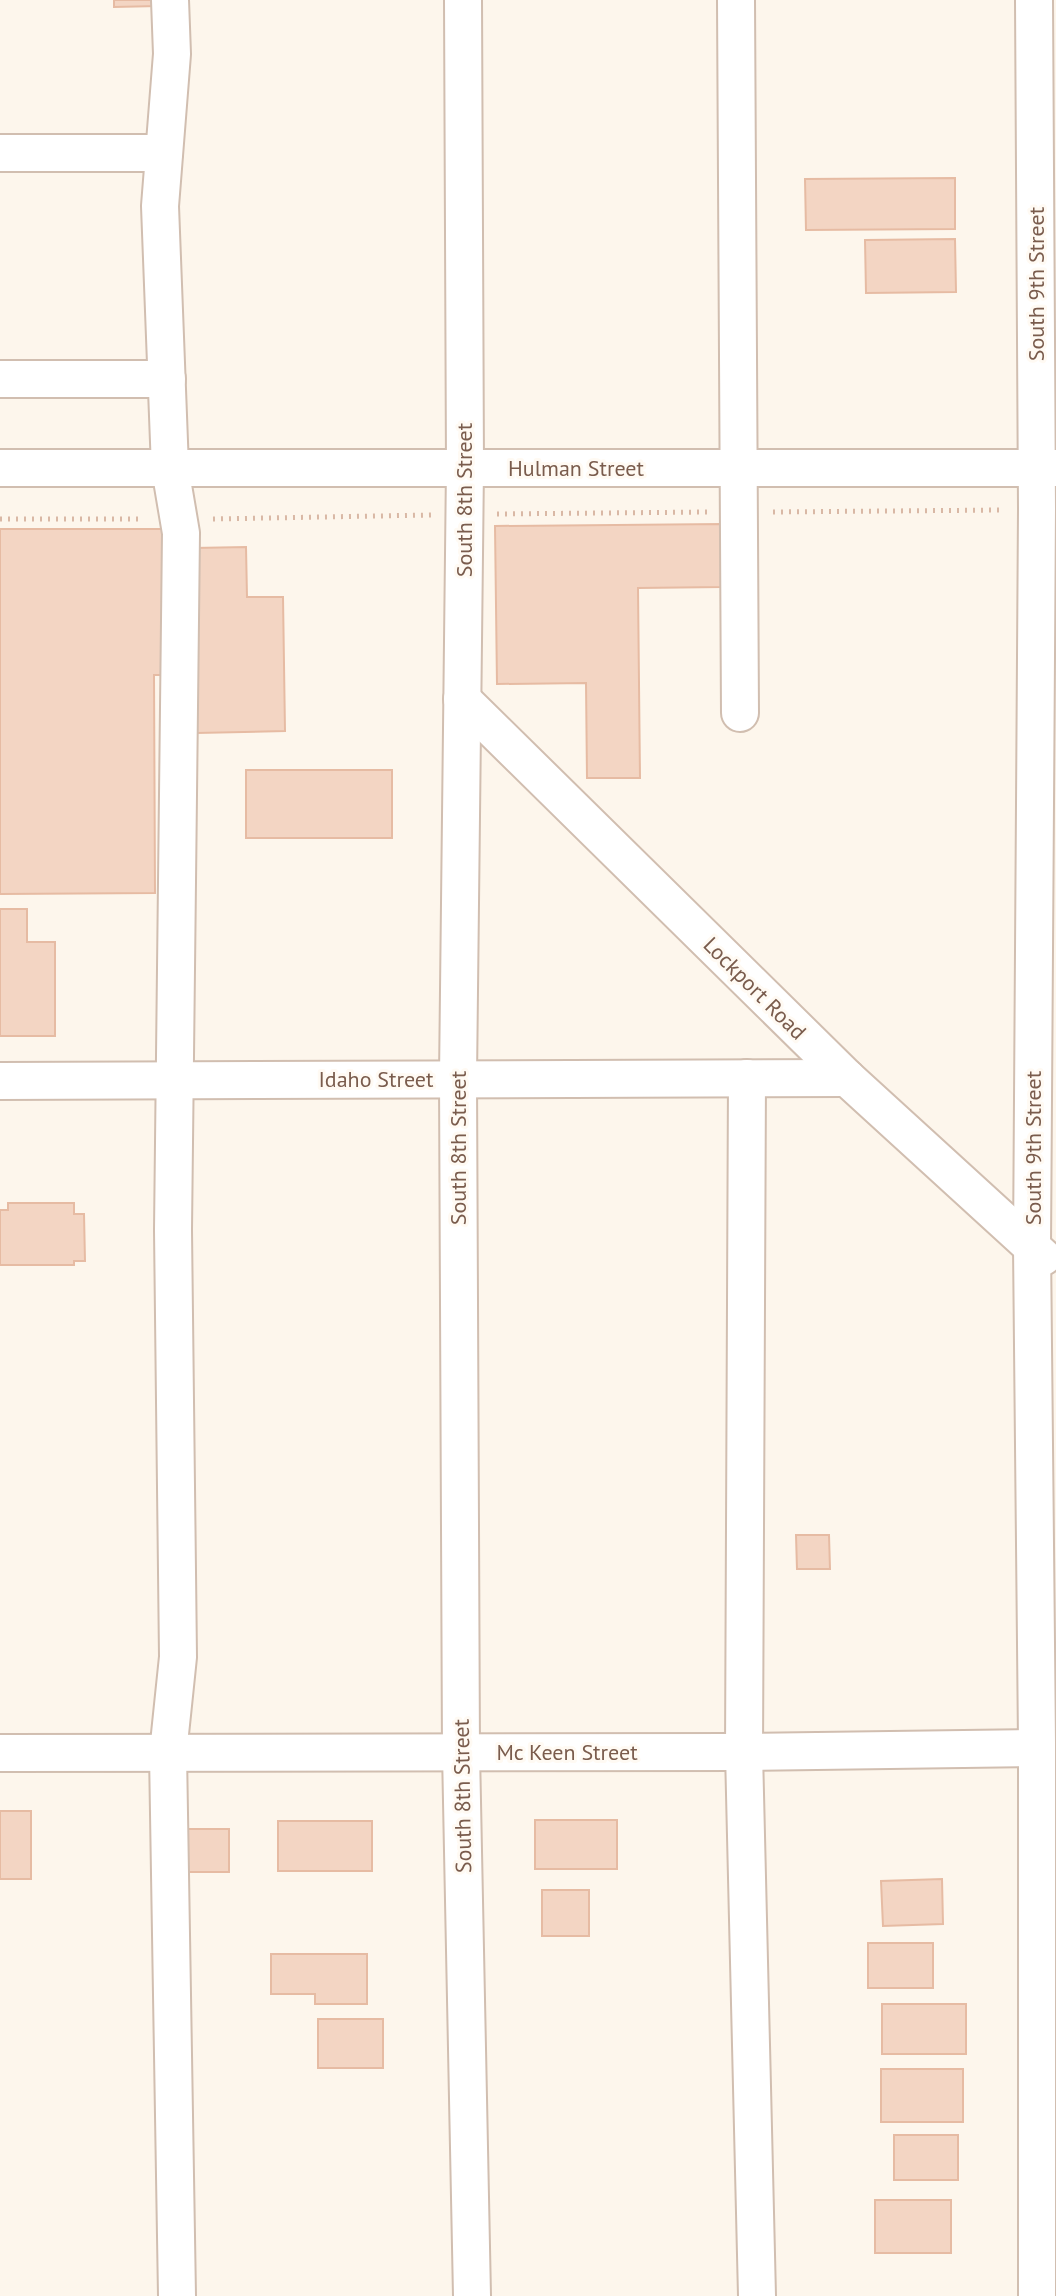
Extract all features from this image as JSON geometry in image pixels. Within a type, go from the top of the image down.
[{"type":"street","points":[[170,0],[172,54],[160,206],[170,468],[181,549],[173,1245],[178,1657],[168,1753],[177,2296]]},
{"type":"street","name":"South 8th Street","points":[[463,0],[465,513],[458,1078],[461,1752],[472,2296]]},
{"type":"street","points":[[736,0],[740,713]]},
{"type":"street","name":"South 9th Street","points":[[1034,0],[1046,468],[1037,509],[1044,1257],[1037,1748],[1037,2296]]},
{"type":"street","points":[[0,153],[164,153]]},
{"type":"street","points":[[0,379],[167,379]]},
{"type":"street","name":"Hulman Street","points":[[0,468],[1046,468]]},
{"type":"street","name":"Lockport Road","points":[[462,699],[847,1078],[1044,1257]]},
{"type":"street","points":[[747,1078],[744,1752],[757,2296]]},
{"type":"street","name":"Idaho Street","points":[[0,1081],[847,1078]]},
{"type":"street","name":"Mc Keen Street","points":[[0,1753],[744,1752],[1037,1748]]},
{"type":"path","points":[[0,519],[179,520],[465,513],[1037,509]]},
{"type":"building","points":[[114,0],[163,0],[158,6],[114,7]]},
{"type":"building","points":[[955,178],[955,229],[806,230],[805,179]]},
{"type":"building","points":[[955,239],[956,292],[866,293],[865,240]]},
{"type":"building","points":[[722,524],[722,587],[638,588],[640,778],[587,778],[586,683],[497,684],[495,526]]},
{"type":"building","points":[[0,529],[170,529],[170,675],[154,675],[155,893],[0,894]]},
{"type":"building","points":[[246,547],[247,597],[283,597],[285,731],[197,733],[194,548]]},
{"type":"building","points":[[246,770],[392,770],[392,838],[246,838]]},
{"type":"building","points":[[0,909],[27,909],[27,942],[55,942],[55,1036],[0,1036]]},
{"type":"building","points":[[8,1203],[74,1203],[74,1214],[84,1214],[85,1261],[74,1261],[74,1265],[0,1265],[0,1210],[8,1210]]},
{"type":"building","points":[[796,1535],[829,1535],[830,1569],[797,1569]]},
{"type":"building","points":[[0,1811],[31,1811],[31,1879],[0,1879]]},
{"type":"building","points":[[535,1820],[617,1820],[617,1869],[535,1869]]},
{"type":"building","points":[[278,1821],[372,1821],[372,1871],[278,1871]]},
{"type":"building","points":[[187,1829],[229,1829],[229,1872],[187,1872]]},
{"type":"building","points":[[942,1879],[943,1924],[883,1926],[881,1881]]},
{"type":"building","points":[[542,1890],[589,1890],[589,1936],[542,1936]]},
{"type":"building","points":[[868,1943],[933,1943],[933,1988],[868,1988]]},
{"type":"building","points":[[271,1954],[367,1954],[367,2004],[315,2004],[315,1994],[271,1994]]},
{"type":"building","points":[[882,2004],[966,2004],[966,2054],[882,2054]]},
{"type":"building","points":[[318,2019],[383,2019],[383,2068],[318,2068]]},
{"type":"building","points":[[881,2069],[963,2069],[963,2122],[881,2122]]},
{"type":"building","points":[[894,2135],[958,2135],[958,2180],[894,2180]]},
{"type":"building","points":[[875,2200],[951,2200],[951,2253],[875,2253]]}]
